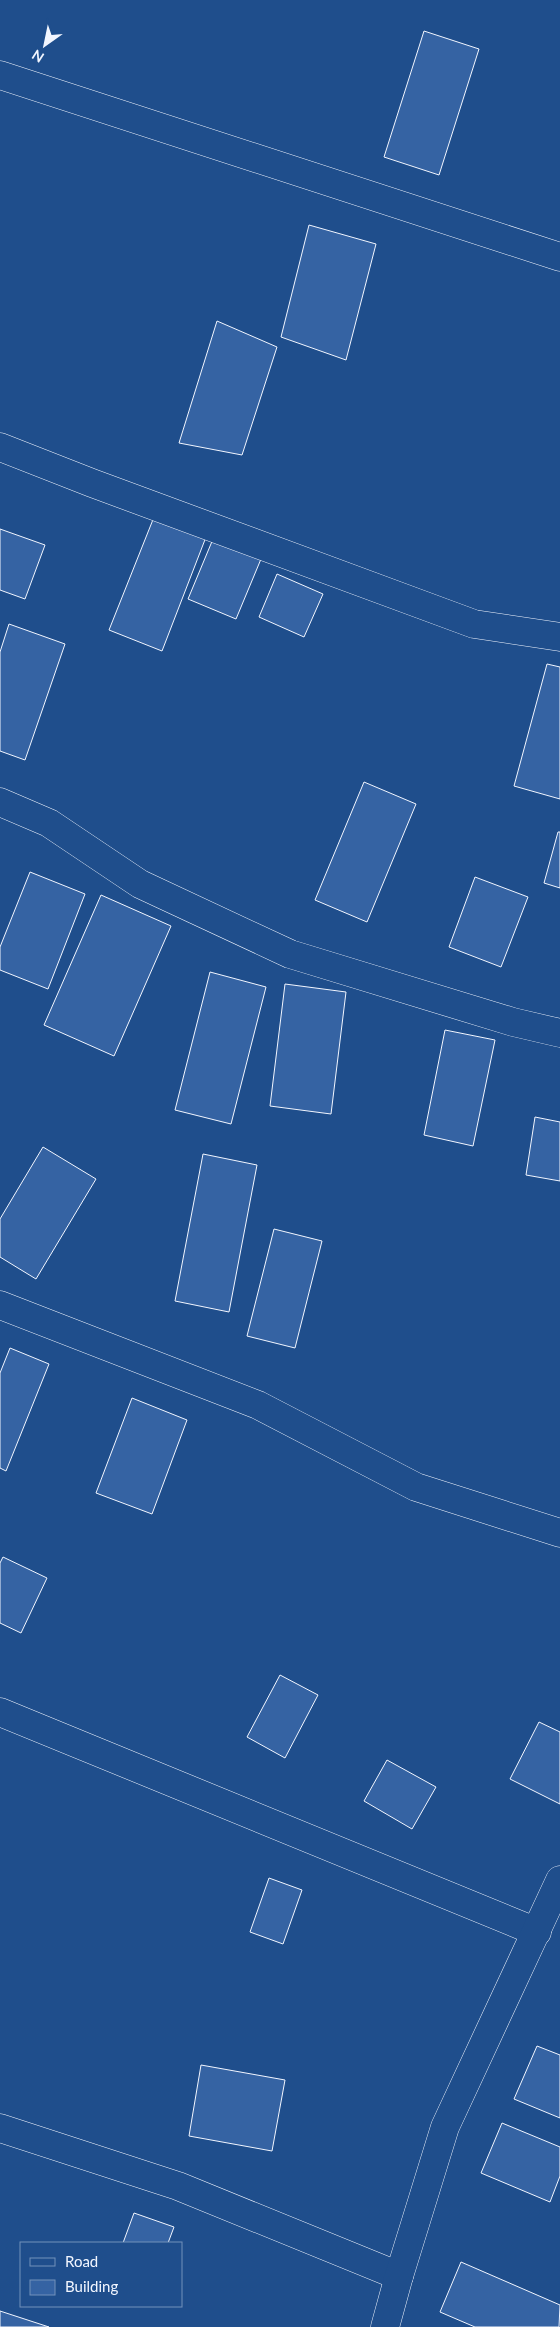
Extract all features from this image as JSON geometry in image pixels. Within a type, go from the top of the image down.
[{"type":"street","points":[[0,75],[560,257]]},
{"type":"street","points":[[0,447],[92,483],[474,624],[560,637]]},
{"type":"street","points":[[0,802],[49,823],[140,884],[290,954],[513,1022],[560,1032]]},
{"type":"street","points":[[0,1305],[258,1405],[416,1487],[560,1533]]},
{"type":"street","points":[[0,1712],[537,1932]]},
{"type":"street","points":[[386,2327],[399,2276],[445,2127],[560,1880]]},
{"type":"street","points":[[0,2128],[178,2186],[399,2276]]},
{"type":"building","points":[[424,31],[479,49],[439,175],[384,157]]},
{"type":"building","points":[[309,225],[376,244],[346,360],[281,337]]},
{"type":"building","points":[[217,321],[277,347],[242,455],[179,443]]},
{"type":"building","points":[[154,517],[206,537],[162,651],[109,630]]},
{"type":"building","points":[[0,529],[45,545],[25,599],[0,590]]},
{"type":"building","points":[[213,539],[261,559],[236,619],[188,599]]},
{"type":"building","points":[[277,574],[323,594],[304,637],[259,617]]},
{"type":"building","points":[[9,624],[65,644],[25,760],[0,751],[0,652]]},
{"type":"building","points":[[547,664],[560,667],[560,799],[514,786]]},
{"type":"building","points":[[364,782],[416,804],[367,922],[315,900]]},
{"type":"building","points":[[558,832],[560,832],[560,888],[544,883]]},
{"type":"building","points":[[30,872],[85,894],[48,989],[0,970],[0,947]]},
{"type":"building","points":[[475,877],[528,897],[501,967],[449,947]]},
{"type":"building","points":[[101,895],[171,926],[114,1056],[44,1025]]},
{"type":"building","points":[[210,972],[266,987],[231,1124],[175,1110]]},
{"type":"building","points":[[285,984],[346,992],[331,1114],[270,1106]]},
{"type":"building","points":[[445,1030],[495,1040],[473,1146],[424,1135]]},
{"type":"building","points":[[535,1117],[560,1122],[560,1181],[526,1175]]},
{"type":"building","points":[[43,1147],[96,1179],[36,1279],[0,1257],[0,1219]]},
{"type":"building","points":[[203,1154],[257,1165],[229,1312],[175,1301]]},
{"type":"building","points":[[274,1229],[322,1241],[295,1348],[247,1336]]},
{"type":"building","points":[[10,1348],[49,1364],[6,1471],[0,1468],[0,1373]]},
{"type":"building","points":[[132,1398],[187,1420],[152,1514],[96,1493]]},
{"type":"building","points":[[3,1557],[47,1578],[21,1633],[0,1623],[0,1563]]},
{"type":"building","points":[[280,1675],[318,1695],[285,1758],[247,1737]]},
{"type":"building","points":[[539,1722],[560,1732],[560,1804],[510,1779]]},
{"type":"building","points":[[387,1760],[436,1787],[412,1829],[364,1801]]},
{"type":"building","points":[[269,1878],[302,1890],[283,1944],[250,1932]]},
{"type":"building","points":[[537,2046],[560,2055],[560,2118],[514,2099]]},
{"type":"building","points":[[201,2065],[285,2080],[272,2151],[189,2136]]},
{"type":"building","points":[[502,2123],[560,2147],[560,2176],[550,2202],[481,2173]]},
{"type":"building","points":[[134,2213],[174,2227],[168,2242],[123,2242]]},
{"type":"building","points":[[461,2262],[560,2305],[559,2327],[475,2327],[440,2312]]},
{"type":"building","points":[[0,2311],[49,2327],[0,2327]]}]
